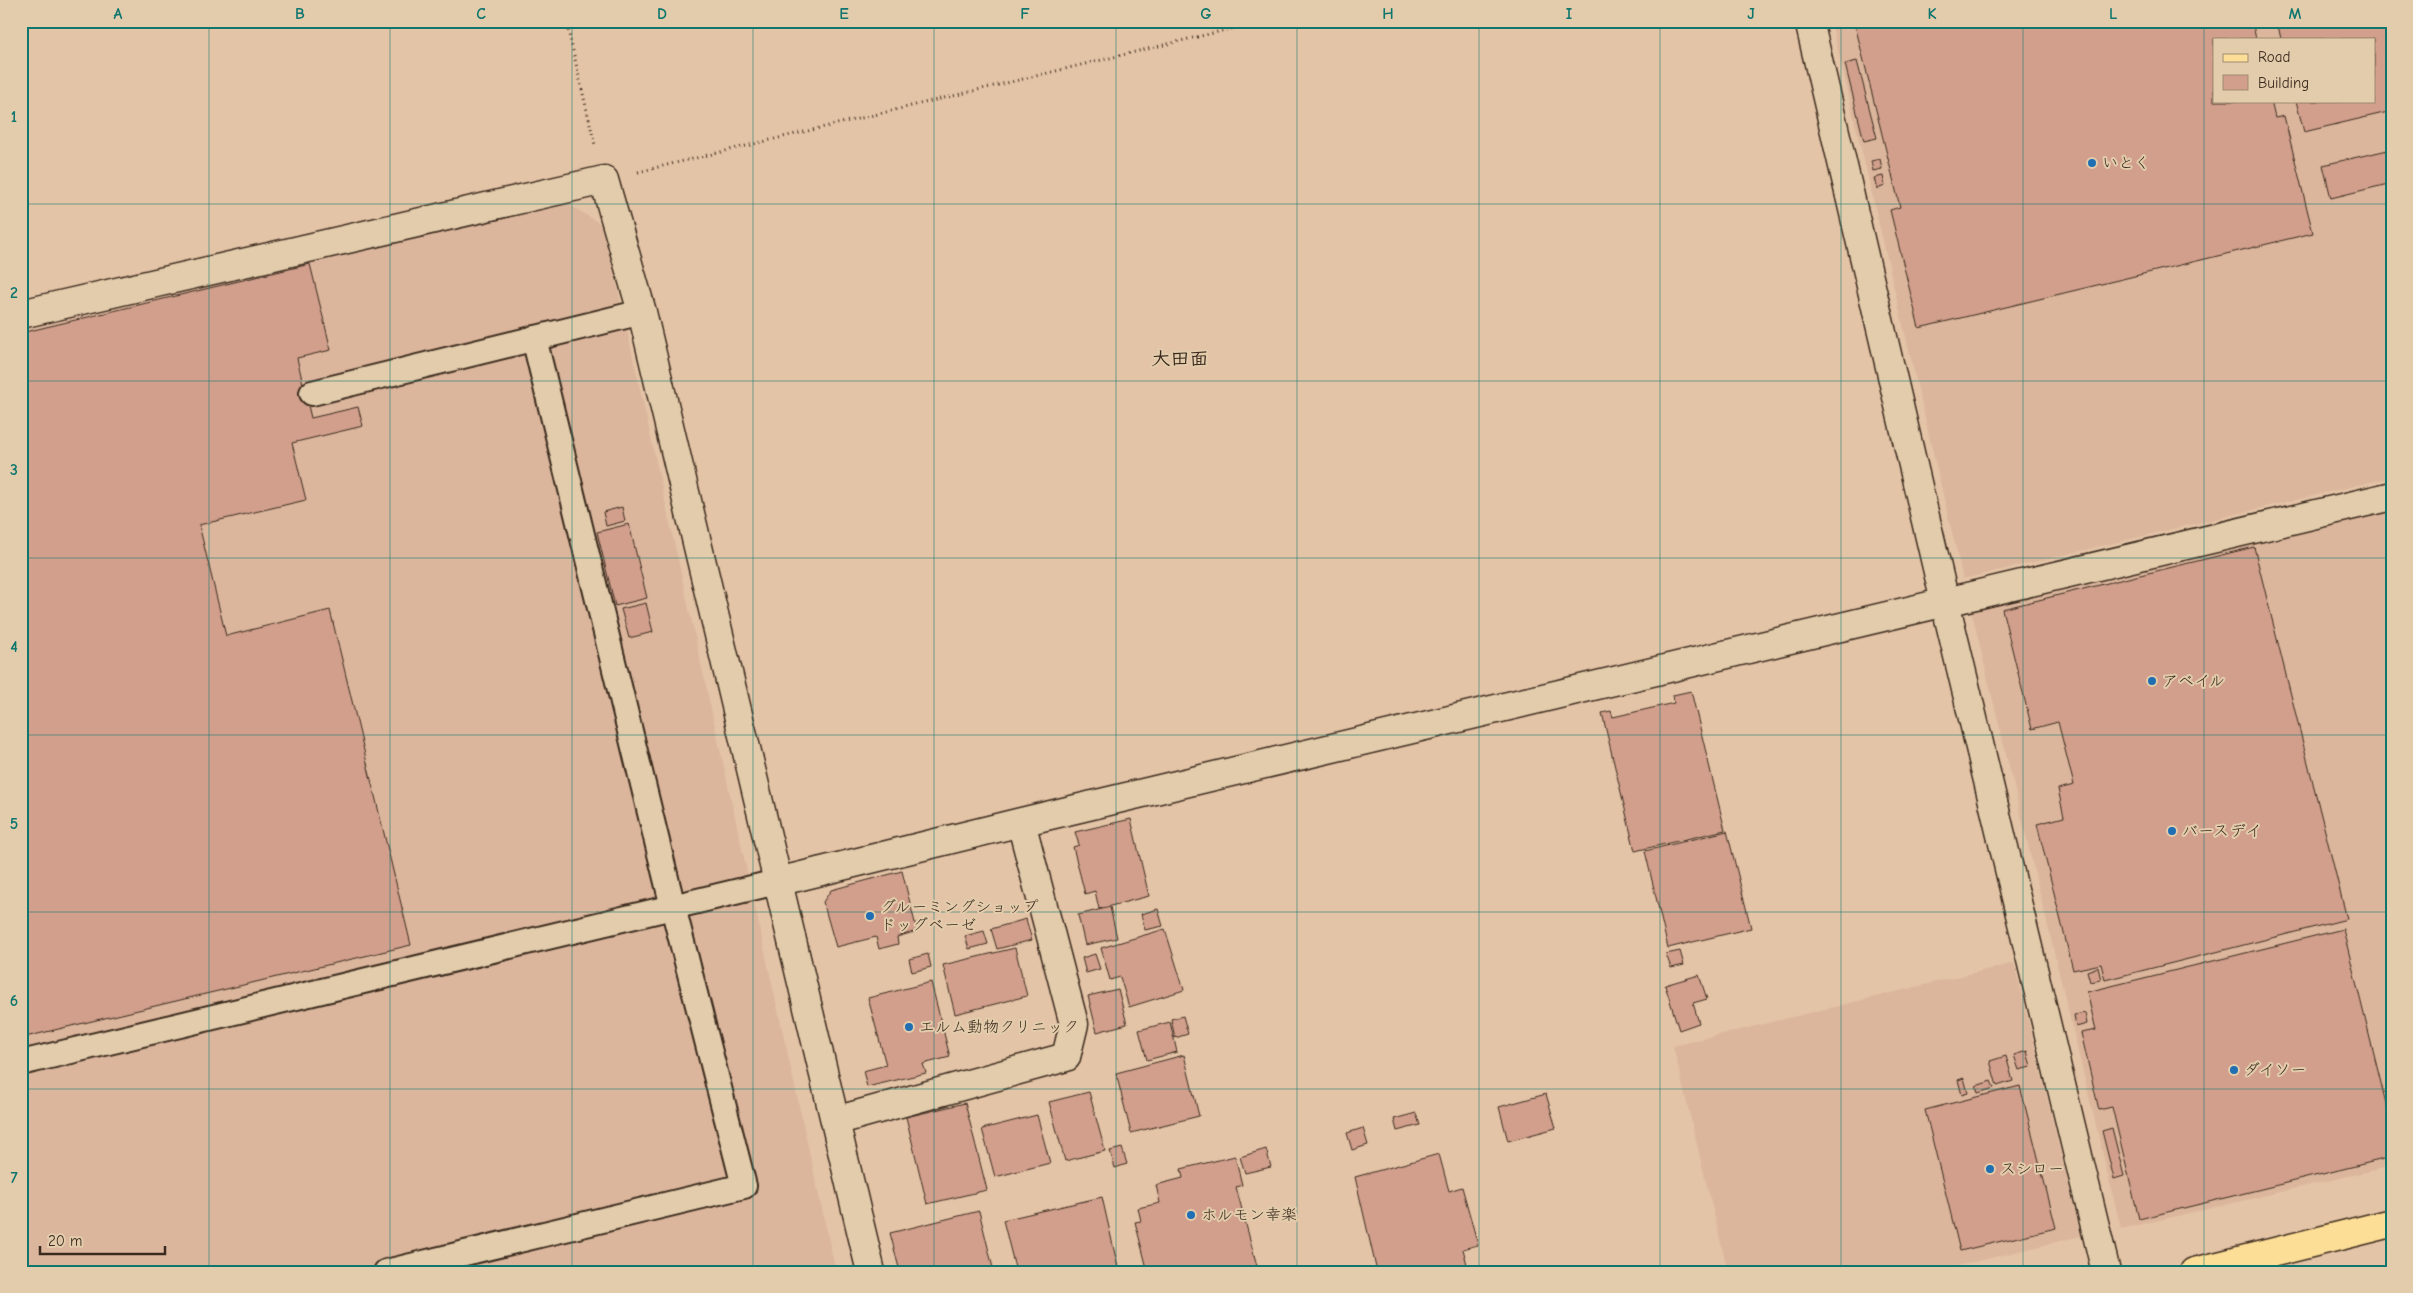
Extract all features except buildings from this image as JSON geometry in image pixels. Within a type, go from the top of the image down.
[{"type":"main road","points":[[2194,1272],[2392,1223]]},
{"type":"street","points":[[1809,21],[1945,602],[2106,1272]]},
{"type":"street","points":[[21,314],[604,180],[642,312],[871,1272]]},
{"type":"street","points":[[777,882],[1021,822],[2392,496]]},
{"type":"street","points":[[835,1121],[1066,1057],[1074,1024],[1021,822]]},
{"type":"lane","points":[[312,393],[642,312]]},
{"type":"lane","points":[[386,1272],[744,1186],[673,907],[534,338]]},
{"type":"lane","points":[[21,1063],[777,882]]},
{"type":"path","points":[[566,21],[604,180],[1263,21]]},
{"type":"shaded area","points":[[1831,21],[2392,21],[2392,477],[1963,579]]},
{"type":"shaded area","points":[[562,200],[604,226],[836,1272],[21,1272],[21,328]]},
{"type":"shaded area","points":[[2392,508],[2392,1166],[2121,1229],[1970,605]]},
{"type":"shaded area","points":[[2014,963],[2081,1236],[1933,1272],[1728,1272],[1673,1046]]},
{"type":"place","name":"いとく","points":[[2092,163]]},
{"type":"place","name":"アベイル","points":[[2152,681]]},
{"type":"place","name":"バースデイ","points":[[2172,831]]},
{"type":"place","name":"グルーミングショップ ドッグベーゼ","points":[[870,916]]},
{"type":"place","name":"エルム動物クリニック","points":[[909,1027]]},
{"type":"place","name":"ダイソー","points":[[2234,1070]]},
{"type":"place","name":"スシロー","points":[[1990,1169]]},
{"type":"place","name":"ホルモン幸楽","points":[[1191,1215]]},
{"type":"district","name":"大田面","points":[[1180,359]]}]
